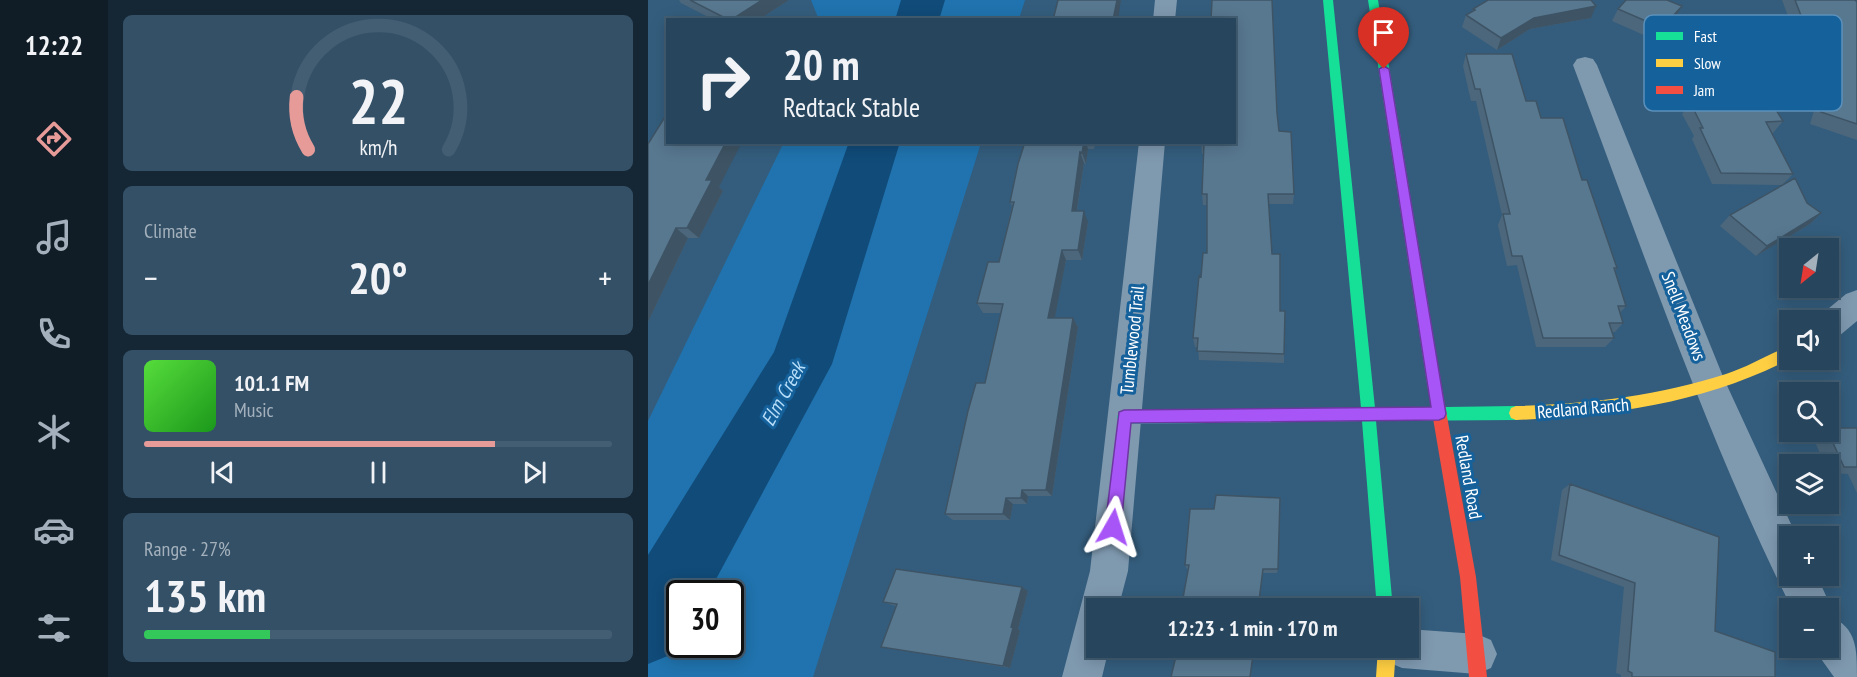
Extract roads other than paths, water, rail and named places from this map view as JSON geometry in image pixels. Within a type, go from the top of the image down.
[{"type":"main road","points":[[1328,0],[1384,598]]},
{"type":"main road","name":"Redland Road","points":[[1373,0],[1439,414],[1460,528],[1477,665]]},
{"type":"main road","name":"Redland Ranch","points":[[1124,417],[1527,413],[1591,409],[1659,399],[1711,385],[1779,358]]},
{"type":"main road","points":[[1385,677],[1386,658]]},
{"type":"street","points":[[1164,18],[1166,0]]},
{"type":"street","name":"Snell Meadows","points":[[1585,65],[1711,385],[1779,540]]},
{"type":"street","name":"Tumblewood Trail","points":[[1102,598],[1109,571],[1152,144]]},
{"type":"street","points":[[1839,318],[1857,303]]},
{"type":"street","points":[[1839,650],[1857,675]]},
{"type":"street","points":[[1419,652],[1477,665]]},
{"type":"street","points":[[1083,677],[1087,658]]},
{"type":"waterway","name":"Elm Creek","points":[[918,18],[923,0]]},
{"type":"waterway","name":"Elm Creek","points":[[648,626],[801,364],[874,144]]}]
